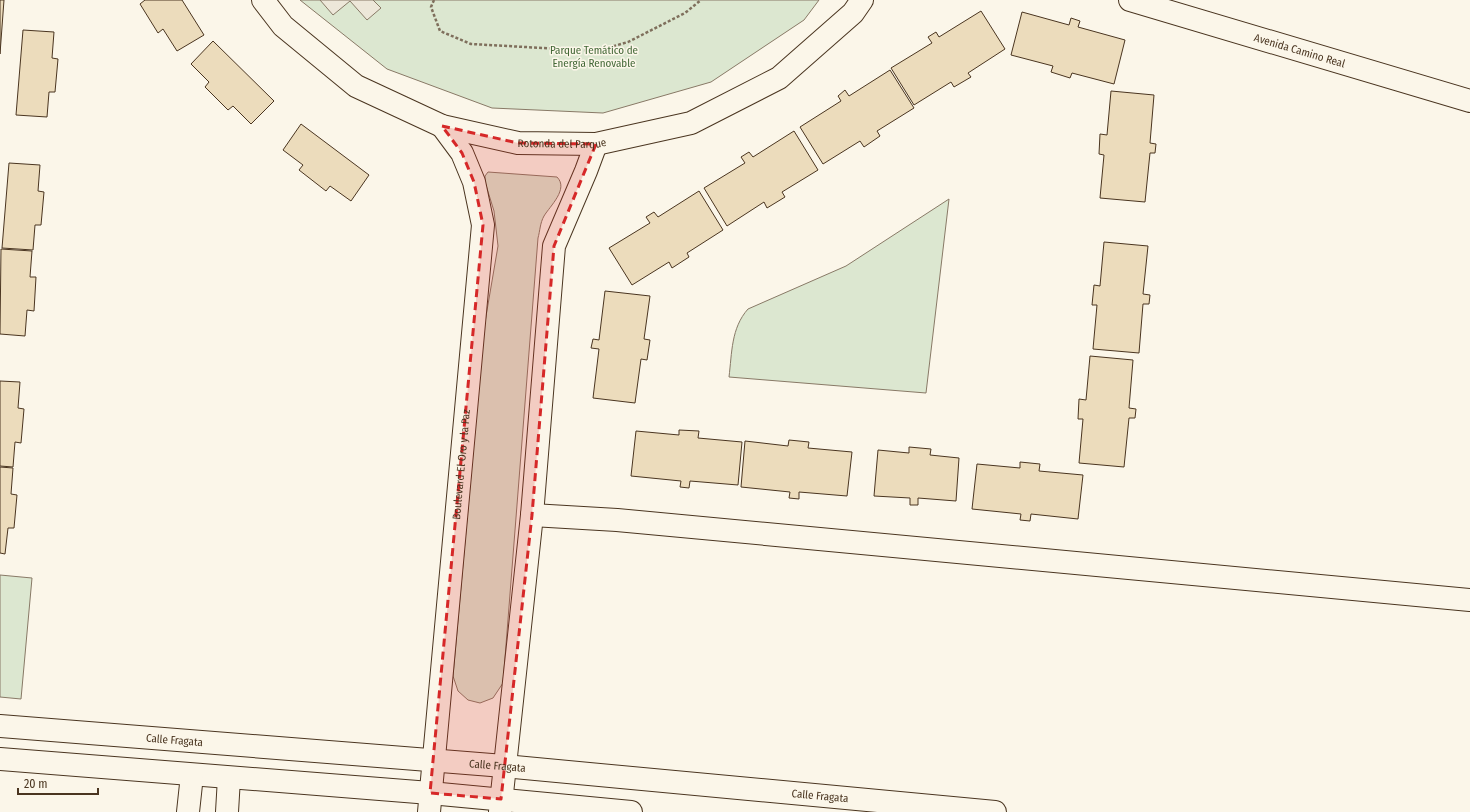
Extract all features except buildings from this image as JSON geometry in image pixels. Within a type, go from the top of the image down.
[{"type":"street","name":"Rotonda del Parque","points":[[263,0],[282,26],[356,86],[442,126],[518,143],[596,144],[691,123],[779,78],[853,13],[862,0]]},
{"type":"street","name":"Avenida Camino Real","points":[[1130,0],[1470,101]]},
{"type":"street","name":"Boulevard El Oro y la Paz","points":[[429,803],[483,225],[474,182],[462,153],[442,126]]},
{"type":"street","points":[[500,806],[532,515],[554,246],[596,144]]},
{"type":"street","points":[[532,515],[617,520],[1470,600]]},
{"type":"street","name":"Calle Fragata","points":[[0,726],[504,766],[995,812]]},
{"type":"street","points":[[0,759],[229,778],[429,803],[631,812]]},
{"type":"street","points":[[188,812],[192,775]]},
{"type":"street","points":[[227,812],[229,778]]},
{"type":"path","points":[[434,0],[431,6],[440,31],[471,44],[597,51],[628,42],[685,13],[701,0]]},
{"type":"highlighted area","points":[[442,126],[518,143],[596,144],[554,246],[532,515],[501,799],[430,793],[483,225],[474,182],[462,153]]},
{"type":"green space","name":"Parque Temático de Energía Renovable","points":[[300,0],[819,0],[804,20],[711,82],[603,113],[492,108],[387,69]]},
{"type":"green space","points":[[488,172],[557,177],[561,187],[560,192],[544,216],[538,238],[503,683],[493,698],[480,703],[468,700],[458,691],[453,676],[484,328],[498,246],[494,211],[485,182],[485,176]]},
{"type":"green space","points":[[949,199],[926,393],[729,377],[735,333],[742,316],[748,309],[846,266]]},
{"type":"green space","points":[[0,575],[32,578],[21,699],[0,697]]},
{"type":"shaded area","points":[[320,0],[373,0],[381,8],[367,20],[350,1],[333,15]]}]
